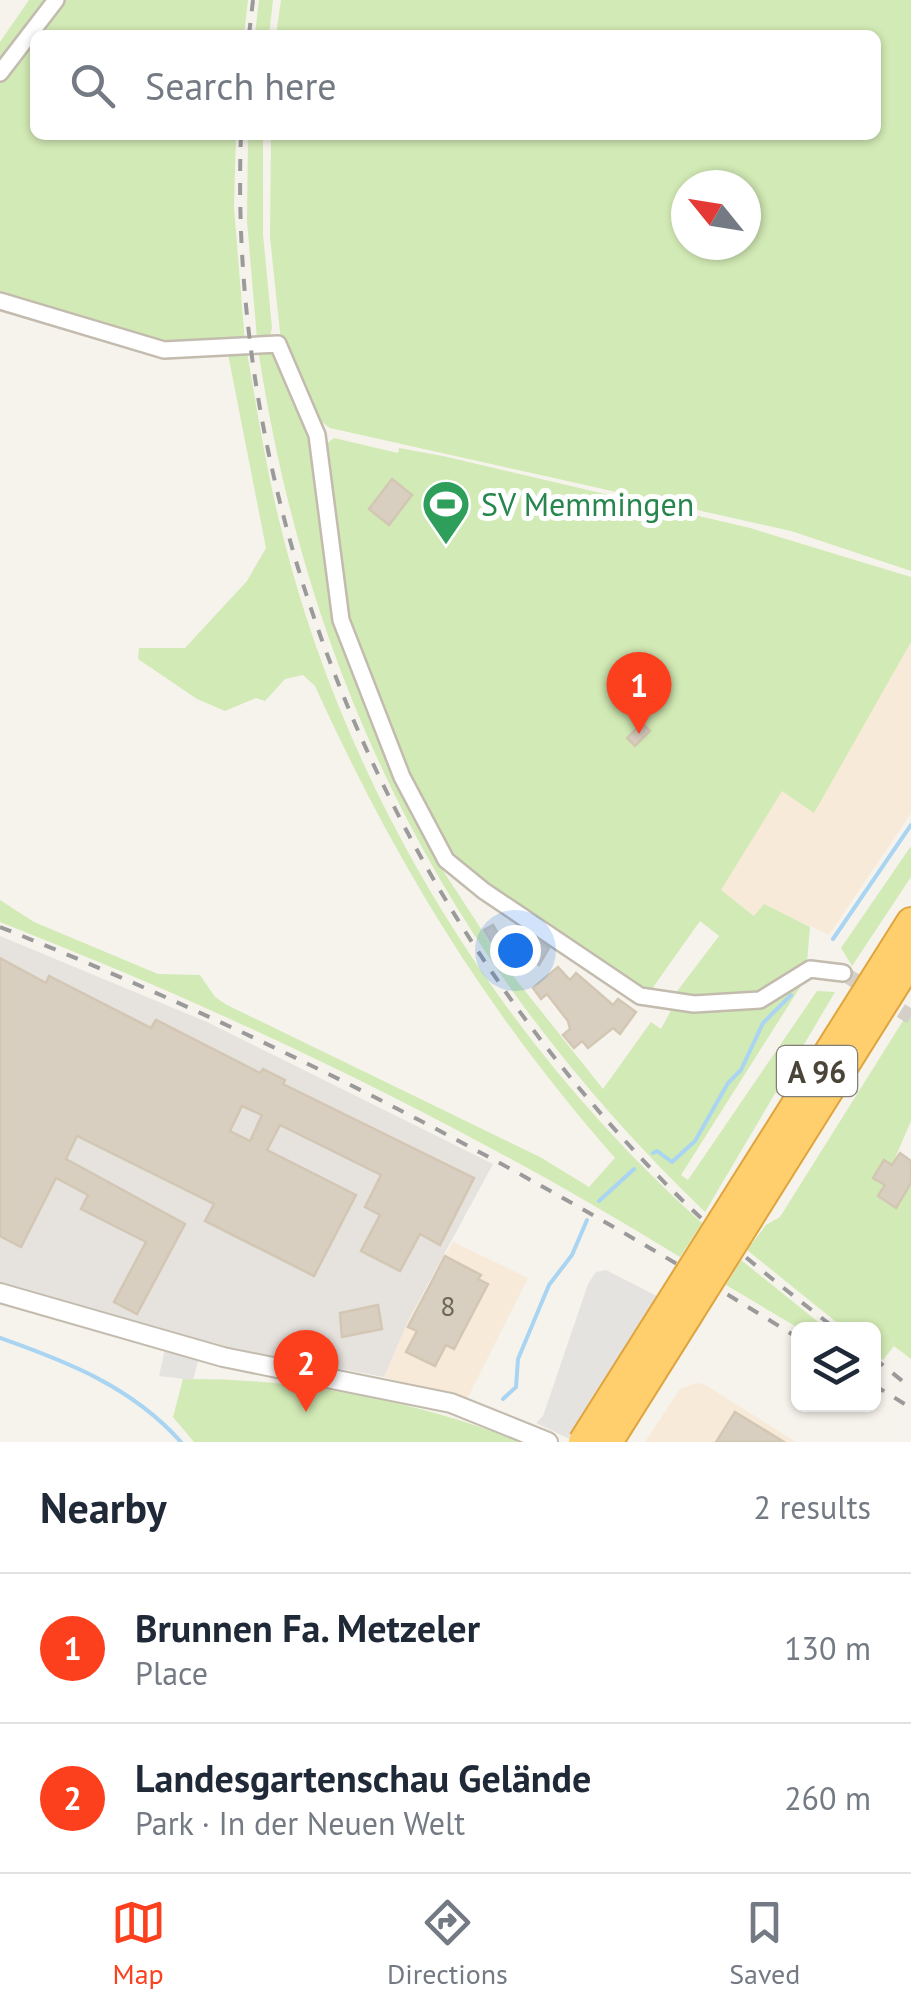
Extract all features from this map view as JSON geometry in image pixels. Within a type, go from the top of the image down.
[{"type":"highway","name":"A 96","points":[[608,1442],[911,922]]},
{"type":"highway","name":"A 96","points":[[584,1442],[911,960]]},
{"type":"street","points":[[33,30],[56,0]]},
{"type":"street","points":[[0,74],[30,34]]},
{"type":"street","points":[[0,301],[164,350],[278,344],[317,435],[341,620],[402,777],[446,860],[484,892],[640,996],[694,1004],[749,1001],[774,995],[810,968],[843,973]]},
{"type":"street","points":[[0,1293],[223,1357],[451,1403],[548,1442]]},
{"type":"shaded area","points":[[911,642],[911,813],[829,935],[764,905],[755,916],[720,890],[782,790],[814,812]]},
{"type":"shaded area","points":[[0,936],[207,1022],[493,1164],[409,1319],[384,1377],[209,1344],[0,1285]]},
{"type":"shaded area","points":[[453,1242],[528,1278],[467,1399],[384,1377],[409,1319]]},
{"type":"shaded area","points":[[606,1270],[704,1320],[626,1442],[576,1442],[536,1423],[543,1416],[588,1284],[596,1272]]},
{"type":"shaded area","points":[[165,1349],[199,1358],[193,1380],[159,1376]]},
{"type":"shaded area","points":[[704,1384],[796,1442],[645,1442],[680,1389]]},
{"type":"green space","points":[[29,0],[48,0],[0,63],[0,42]]},
{"type":"green space","points":[[62,0],[248,0],[245,30],[39,30]]},
{"type":"green space","points":[[259,0],[273,0],[270,30],[256,30]]},
{"type":"green space","points":[[281,0],[911,0],[911,571],[791,531],[330,428],[318,419],[281,342],[270,237],[271,140],[881,140],[881,30],[277,30]]},
{"type":"green space","points":[[30,42],[30,140],[236,140],[234,207],[245,343],[163,345],[0,297],[0,82]]},
{"type":"green space","points":[[248,140],[263,140],[263,234],[272,328],[270,336],[257,339],[247,221]]},
{"type":"green space","points":[[247,352],[275,503],[308,623],[344,720],[388,814],[438,905],[496,992],[559,1074],[628,1151],[702,1223],[680,1257],[516,1161],[347,1074],[175,994],[0,922],[0,900],[34,922],[158,974],[200,975],[215,997],[227,1005],[540,1157],[589,1187],[615,1158],[525,1047],[447,934],[378,814],[315,686],[303,675],[285,679],[265,701],[256,698],[225,711],[197,699],[138,659],[139,648],[185,648],[247,581],[266,548],[228,354]]},
{"type":"green space","points":[[259,355],[276,355],[309,429],[328,596],[337,625],[442,869],[506,967],[603,1089],[651,1022],[661,1029],[673,1007],[713,1008],[804,981],[681,1175],[688,1180],[817,991],[835,992],[705,1212],[616,1120],[537,1025],[468,925],[408,821],[357,713],[316,599],[283,480]]},
{"type":"green space","points":[[334,438],[398,453],[399,448],[443,456],[750,528],[911,577],[911,642],[814,813],[782,791],[721,890],[754,916],[764,904],[810,927],[807,962],[756,996],[672,998],[719,936],[700,921],[649,993],[460,867],[424,815],[344,615],[325,445]]},
{"type":"green space","points":[[911,846],[911,877],[852,966],[841,948]]},
{"type":"green space","points":[[911,1008],[911,1121],[892,1165],[884,1160],[873,1177],[885,1185],[878,1197],[895,1207],[911,1181],[911,1359],[894,1346],[883,1360],[881,1322],[836,1322],[747,1250],[766,1225],[780,1217]]},
{"type":"green space","points":[[741,1260],[818,1322],[791,1324],[726,1285]]},
{"type":"green space","points":[[183,1379],[269,1383],[355,1394],[439,1414],[521,1442],[194,1442],[173,1417]]},
{"type":"building","points":[[392,479],[412,495],[389,525],[369,509]]},
{"type":"building","points":[[642,723],[650,731],[635,746],[627,738]]},
{"type":"building","points":[[493,925],[504,944],[496,949],[484,930]]},
{"type":"building","points":[[519,928],[549,948],[539,965],[508,946]]},
{"type":"building","points":[[0,958],[46,983],[49,976],[151,1028],[156,1020],[260,1073],[263,1069],[285,1080],[283,1084],[474,1178],[440,1245],[420,1234],[400,1271],[361,1251],[380,1215],[365,1207],[381,1175],[280,1125],[267,1150],[356,1195],[314,1276],[205,1221],[214,1204],[77,1136],[66,1159],[185,1224],[137,1314],[114,1302],[146,1242],[81,1209],[88,1195],[56,1178],[21,1247],[0,1236]],"holes":[[[242,1106],[262,1115],[250,1141],[230,1131]]]},
{"type":"building","points":[[558,967],[570,980],[576,973],[613,1005],[618,999],[636,1012],[620,1034],[613,1028],[588,1048],[582,1041],[574,1048],[563,1035],[570,1029],[568,1021],[547,994],[541,999],[533,988]]},
{"type":"building","points":[[900,1153],[911,1161],[911,1183],[896,1208],[878,1196],[885,1185],[873,1178],[884,1160],[892,1165]]},
{"type":"building","points":[[445,1256],[481,1275],[478,1279],[488,1284],[454,1349],[446,1345],[435,1366],[406,1352],[417,1331],[408,1327]]},
{"type":"building","points":[[378,1305],[382,1329],[342,1337],[340,1313]]},
{"type":"building","points":[[735,1412],[784,1442],[716,1442]]},
{"type":"waterway","points":[[833,939],[911,825]]},
{"type":"waterway","points":[[653,1153],[657,1151],[672,1162],[695,1141],[728,1083],[741,1070],[763,1023],[791,995]]},
{"type":"waterway","points":[[599,1201],[634,1169]]},
{"type":"waterway","points":[[503,1399],[516,1387],[518,1359],[549,1285],[572,1255],[587,1220]]},
{"type":"waterway","points":[[0,1338],[98,1378],[142,1406],[181,1442]]},
{"type":"tunnel","points":[[843,973],[911,1017]]},
{"type":"railway","points":[[250,30],[253,0]]},
{"type":"railway","points":[[241,140],[244,282],[264,428],[299,570],[348,708],[412,841],[488,967],[576,1084],[675,1193],[827,1322]]},
{"type":"railway","points":[[0,927],[207,1016],[408,1114],[605,1222],[791,1334]]},
{"type":"railway","points":[[881,1364],[911,1388]]},
{"type":"railway","points":[[881,1389],[911,1408]]},
{"type":"place","name":"SV Memmingen","points":[[446,546]]},
{"type":"place","name":"Brunnen Fa. Metzeler","points":[[639,734]]},
{"type":"place","name":"Landesgartenschau Gelände","points":[[306,1412]]}]
